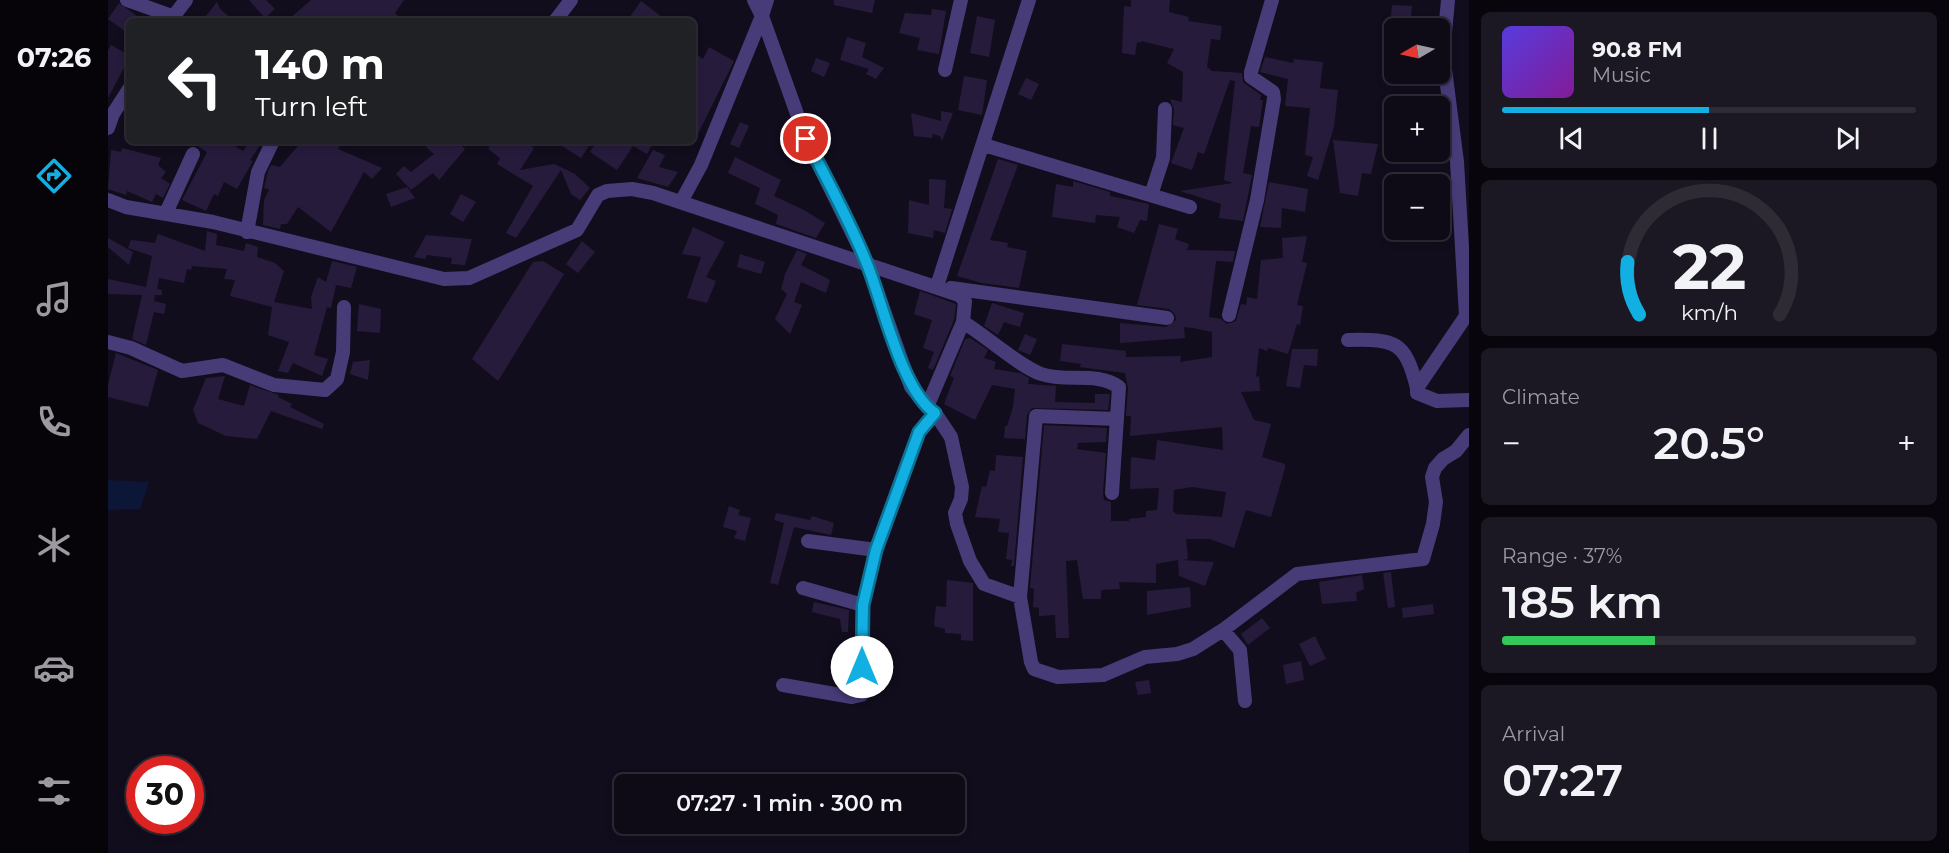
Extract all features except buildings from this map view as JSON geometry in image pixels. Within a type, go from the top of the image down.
[{"type":"street","points":[[127,0],[171,18],[186,0]]},
{"type":"street","points":[[557,18],[571,0]]},
{"type":"street","points":[[754,0],[762,16],[806,139],[867,263],[912,387],[951,437],[962,499],[955,513],[970,561],[984,584],[1020,597]]},
{"type":"street","points":[[681,202],[701,165],[767,0]]},
{"type":"street","points":[[945,70],[961,0]]},
{"type":"street","points":[[937,286],[1029,0]]},
{"type":"street","points":[[1229,315],[1257,200],[1274,99],[1273,92],[1251,77],[1272,0]]},
{"type":"street","points":[[1417,388],[1466,316],[1463,163],[1443,54],[1448,0]]},
{"type":"street","points":[[108,128],[113,114],[126,94]]},
{"type":"street","points":[[1151,195],[1163,158],[1165,110]]},
{"type":"street","points":[[247,232],[258,172],[272,144]]},
{"type":"street","points":[[984,145],[1190,207]]},
{"type":"street","points":[[166,213],[194,154]]},
{"type":"street","points":[[108,200],[126,207],[166,213],[444,279],[469,278],[577,230],[598,195],[607,191],[632,189],[681,202],[937,286],[965,301],[963,322],[931,410],[919,432],[876,550],[863,605],[861,695],[852,697],[783,685]]},
{"type":"street","points":[[937,286],[1167,318]]},
{"type":"street","points":[[108,342],[131,348],[182,371],[223,365],[274,386],[325,390],[337,379],[343,352],[344,307]]},
{"type":"street","points":[[963,322],[1032,370],[1056,377],[1095,378],[1112,382],[1119,387],[1112,493]]},
{"type":"street","points":[[1348,340],[1377,339],[1400,348],[1410,361],[1420,396],[1437,401],[1469,400]]},
{"type":"street","points":[[1117,419],[1036,416],[1020,597],[1031,662],[1034,669],[1048,675],[1103,675],[1145,657],[1177,654],[1193,649],[1223,630],[1297,574],[1423,559],[1433,524],[1436,502],[1432,477],[1435,468],[1443,459],[1456,451],[1469,435]]},
{"type":"street","points":[[808,541],[876,550]]},
{"type":"street","points":[[803,588],[863,605]]},
{"type":"street","points":[[1223,630],[1240,650],[1245,701]]},
{"type":"water","points":[[108,480],[149,482],[140,509],[108,510]]},
{"type":"route","points":[[806,139],[867,263],[912,387],[927,407],[935,413],[919,432],[876,550],[863,605],[862,667]]}]
